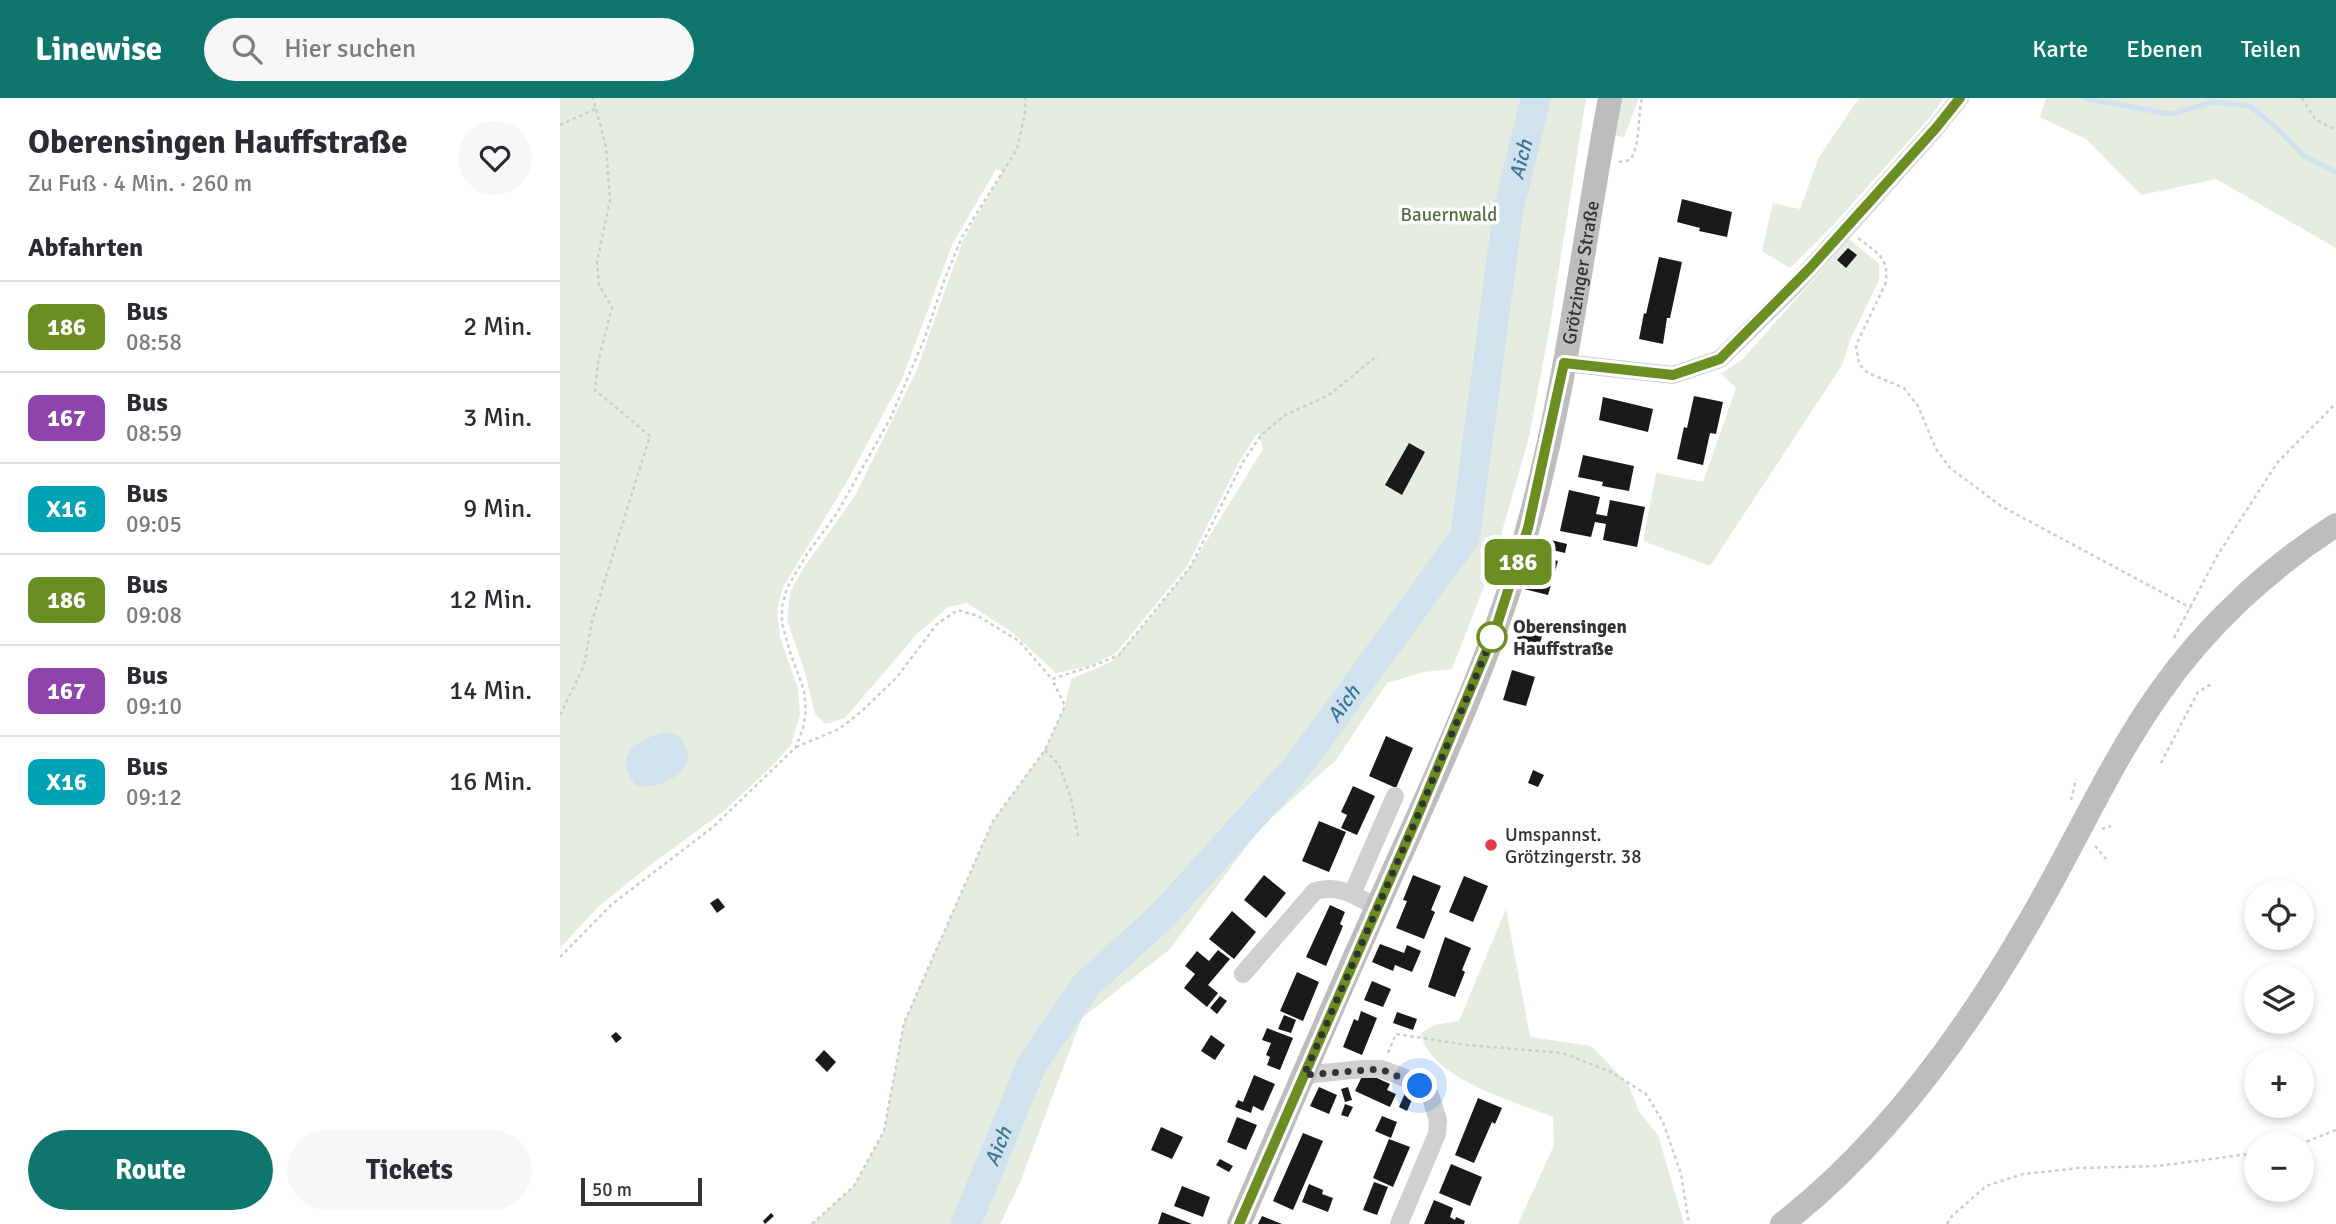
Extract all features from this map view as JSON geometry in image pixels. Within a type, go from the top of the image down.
[{"type":"main road","name":"Grötzinger Straße","points":[[1239,1224],[1420,810],[1500,615],[1531,517],[1564,363],[1610,98]]},
{"type":"main road","points":[[1782,1224],[1862,1151],[1950,1046],[2024,932],[2158,693],[2242,599],[2282,563],[2336,525]]},
{"type":"street","points":[[1564,363],[1673,375],[1720,359],[1794,286],[1960,98]]},
{"type":"street","points":[[1352,894],[1395,796]]},
{"type":"street","points":[[1243,974],[1314,891],[1338,889],[1377,907]]},
{"type":"street","points":[[1304,1075],[1381,1069],[1420,1086],[1430,1095],[1438,1120],[1437,1134],[1399,1224]]},
{"type":"path","points":[[560,715],[584,666],[592,621],[650,436],[596,390],[597,362],[612,307],[599,285],[597,261],[610,200],[606,147],[593,98]]},
{"type":"path","points":[[796,747],[806,711],[804,690],[782,623],[782,606],[787,588],[807,554],[837,513],[891,416],[924,340],[953,255],[1017,149],[1025,114],[1025,98]]},
{"type":"path","points":[[1596,171],[1630,160],[1635,153],[1642,98]]},
{"type":"path","points":[[2302,98],[2316,120],[2336,130]]},
{"type":"path","points":[[560,125],[597,108]]},
{"type":"path","points":[[1846,229],[1883,257],[1886,267],[1885,285],[1856,345],[1859,364],[1868,373],[1904,388],[1918,406],[1936,449],[1950,468],[2001,506],[2191,608]]},
{"type":"path","points":[[1052,679],[1119,654],[1191,566],[1243,462],[1261,435],[1285,415],[1329,395],[1378,355]]},
{"type":"path","points":[[2174,639],[2217,556],[2277,463],[2336,403]]},
{"type":"path","points":[[560,957],[611,905],[713,827],[796,747],[839,729],[862,711],[897,677],[937,624],[958,610],[978,616],[1019,641],[1052,679],[1065,706],[1045,750],[993,821],[904,1023],[884,1130],[854,1186],[812,1224]]},
{"type":"path","points":[[2161,763],[2198,692],[2213,683]]},
{"type":"path","points":[[1045,750],[1059,765],[1071,797],[1078,836]]},
{"type":"path","points":[[2092,843],[2106,859]]},
{"type":"path","points":[[1381,1069],[1396,1034],[1467,1045],[1563,1053],[1611,1072],[1646,1094],[1663,1122],[1681,1174],[1689,1224]]},
{"type":"path","points":[[2314,1139],[2336,1130]]},
{"type":"path","points":[[1947,1224],[1952,1216],[1986,1186],[2023,1174],[2079,1168],[2158,1166],[2244,1155]]},
{"type":"green space","name":"Bauernwald","points":[[560,98],[1586,98],[1549,331],[1529,437],[1493,563],[1452,669],[1424,672],[1387,683],[1336,760],[1261,827],[1170,949],[1082,1018],[1019,1185],[1000,1224],[812,1224],[854,1186],[884,1131],[904,1023],[993,821],[1045,750],[1065,706],[1071,679],[1111,662],[1191,566],[1263,449],[1258,432],[1238,464],[1188,565],[1116,653],[1089,666],[1056,673],[1013,633],[967,603],[948,607],[917,634],[845,718],[826,724],[815,714],[805,672],[787,620],[790,592],[803,569],[855,496],[916,372],[963,240],[1003,171],[996,169],[952,245],[902,379],[845,485],[783,587],[777,610],[780,637],[798,689],[800,714],[791,745],[724,811],[598,907],[560,948]]},
{"type":"green space","points":[[1618,98],[1639,98],[1624,137],[1612,135]]},
{"type":"green space","points":[[1859,98],[1944,98],[1932,115],[1834,224],[1790,268],[1762,251],[1773,203],[1800,209],[1819,157]]},
{"type":"green space","points":[[2046,98],[2336,98],[2336,248],[2216,179],[2141,195],[2086,139],[2040,117]]},
{"type":"green space","points":[[1849,239],[1879,264],[1879,280],[1850,340],[1842,365],[1710,566],[1643,541],[1656,473],[1703,482],[1736,388],[1721,374],[1743,359]]},
{"type":"green space","points":[[1506,909],[1530,1037],[1591,1046],[1628,1084],[1640,1113],[1658,1135],[1684,1224],[1518,1224],[1554,1145],[1553,1117],[1497,1096],[1456,1075],[1439,1063],[1427,1049],[1421,1033],[1434,1025],[1459,1021]]},
{"type":"water","points":[[663,732],[675,734],[685,744],[688,754],[686,764],[680,773],[659,784],[635,785],[626,765],[630,751],[643,740]]},
{"type":"building","points":[[1682,199],[1732,212],[1727,237],[1699,231],[1700,228],[1677,222]]},
{"type":"building","points":[[1848,248],[1857,255],[1846,268],[1837,260]]},
{"type":"building","points":[[1659,257],[1682,262],[1663,344],[1639,339]]},
{"type":"building","points":[[1694,396],[1723,402],[1716,434],[1710,433],[1703,465],[1677,459]]},
{"type":"building","points":[[1603,397],[1653,409],[1648,432],[1599,420]]},
{"type":"building","points":[[1409,443],[1425,452],[1402,495],[1385,485]]},
{"type":"building","points":[[1583,455],[1634,466],[1629,491],[1602,486],[1603,482],[1578,477]]},
{"type":"building","points":[[1569,490],[1600,497],[1596,514],[1607,516],[1610,500],[1645,507],[1637,547],[1603,540],[1606,524],[1595,522],[1591,537],[1560,531]]},
{"type":"building","points":[[1551,540],[1567,544],[1565,553],[1548,549]]},
{"type":"building","points":[[1534,554],[1558,561],[1548,595],[1524,589]]},
{"type":"building","points":[[1524,617],[1546,624],[1535,658],[1513,651]]},
{"type":"building","points":[[1512,670],[1535,677],[1526,706],[1503,700]]},
{"type":"building","points":[[1386,736],[1413,748],[1396,788],[1369,776]]},
{"type":"building","points":[[1533,770],[1544,775],[1538,787],[1528,783]]},
{"type":"building","points":[[1353,786],[1375,796],[1357,835],[1341,828],[1347,815],[1341,812]]},
{"type":"building","points":[[1319,821],[1346,832],[1329,872],[1302,861]]},
{"type":"building","name":"Umspannst. Grötzingerstr. 38","points":[[1487,839],[1499,844],[1496,851],[1484,846]]},
{"type":"building","points":[[1264,875],[1286,893],[1266,918],[1244,900]]},
{"type":"building","points":[[1413,875],[1441,886],[1431,910],[1435,912],[1424,939],[1396,928],[1407,901],[1403,900]]},
{"type":"building","points":[[1464,876],[1488,886],[1473,922],[1449,912]]},
{"type":"building","points":[[718,898],[725,907],[717,913],[710,903]]},
{"type":"building","points":[[1330,905],[1345,912],[1340,924],[1343,926],[1326,966],[1306,957]]},
{"type":"building","points":[[1232,911],[1256,932],[1234,959],[1209,939]]},
{"type":"building","points":[[1445,937],[1471,948],[1455,997],[1428,987]]},
{"type":"building","points":[[1380,944],[1404,953],[1407,945],[1421,951],[1412,972],[1395,965],[1393,971],[1372,962]]},
{"type":"building","points":[[1218,950],[1230,959],[1208,985],[1218,993],[1207,1007],[1184,988],[1195,974],[1185,966],[1197,951],[1209,961]]},
{"type":"building","points":[[1297,972],[1319,982],[1303,1021],[1280,1011]]},
{"type":"building","points":[[1372,981],[1391,989],[1383,1007],[1364,1000]]},
{"type":"building","points":[[1220,996],[1227,1001],[1217,1014],[1210,1008]]},
{"type":"building","points":[[1361,1011],[1377,1018],[1362,1055],[1343,1047],[1354,1019],[1358,1021]]},
{"type":"building","points":[[1397,1012],[1417,1019],[1413,1030],[1393,1023]]},
{"type":"building","points":[[1284,1015],[1296,1020],[1291,1033],[1278,1029]]},
{"type":"building","points":[[1267,1028],[1293,1038],[1280,1070],[1267,1065],[1270,1057],[1266,1055],[1271,1043],[1262,1040]]},
{"type":"building","points":[[616,1032],[622,1038],[616,1043],[611,1036]]},
{"type":"building","points":[[1211,1035],[1225,1045],[1215,1060],[1201,1051]]},
{"type":"building","points":[[824,1050],[836,1062],[827,1072],[815,1060]]},
{"type":"building","points":[[1364,1072],[1390,1084],[1387,1090],[1396,1094],[1390,1107],[1355,1091]]},
{"type":"building","points":[[1254,1075],[1275,1084],[1263,1111],[1253,1106],[1251,1113],[1235,1107],[1238,1100],[1243,1102]]},
{"type":"building","points":[[1319,1087],[1337,1095],[1329,1114],[1310,1106]]},
{"type":"building","points":[[1348,1087],[1352,1100],[1345,1102],[1341,1089]]},
{"type":"building","points":[[1406,1091],[1414,1095],[1407,1111],[1399,1107]]},
{"type":"building","points":[[1478,1098],[1502,1108],[1495,1124],[1492,1122],[1474,1163],[1455,1155]]},
{"type":"building","points":[[1345,1104],[1353,1107],[1348,1117],[1341,1115]]},
{"type":"building","points":[[1382,1116],[1397,1122],[1391,1138],[1375,1131]]},
{"type":"building","points":[[1237,1117],[1257,1125],[1246,1150],[1227,1142]]},
{"type":"building","points":[[1161,1127],[1183,1137],[1172,1159],[1151,1150]]},
{"type":"building","points":[[1303,1133],[1323,1141],[1293,1210],[1273,1201]]},
{"type":"building","points":[[1389,1139],[1410,1147],[1393,1187],[1373,1178]]},
{"type":"building","points":[[1220,1159],[1233,1166],[1229,1172],[1216,1165]]},
{"type":"building","points":[[1451,1164],[1482,1177],[1470,1206],[1439,1193]]},
{"type":"building","points":[[1374,1182],[1388,1187],[1377,1215],[1363,1210]]},
{"type":"building","points":[[1309,1184],[1333,1198],[1328,1212],[1302,1202]]},
{"type":"building","points":[[1182,1186],[1210,1197],[1203,1217],[1174,1206]]},
{"type":"building","points":[[1434,1200],[1453,1208],[1450,1217],[1465,1221],[1464,1224],[1424,1224]]},
{"type":"building","points":[[1162,1212],[1192,1224],[1158,1224]]},
{"type":"building","points":[[771,1213],[774,1216],[765,1224],[763,1221]]},
{"type":"building","points":[[1262,1216],[1282,1224],[1258,1224]]},
{"type":"waterway","name":"Aich","points":[[966,1224],[1032,1064],[1086,985],[1162,916],[1298,766],[1465,537],[1508,212],[1536,98]]},
{"type":"waterway","points":[[2084,98],[2170,114],[2214,102],[2250,106],[2304,156],[2336,172]]},
{"type":"bus line","name":"186","points":[[1239,1224],[1415,822],[1496,628],[1528,528],[1564,363],[1673,375],[1720,359],[1794,286],[1960,98]]},
{"type":"place","name":"Oberensingen Hauffstraße","points":[[1492,637]]},
{"type":"place","name":"Umspannst. Grötzingerstr. 38","points":[[1491,845]]},
{"type":"route","points":[[1420,1086],[1381,1069],[1304,1075],[1415,822],[1496,628],[1492,637]]}]
